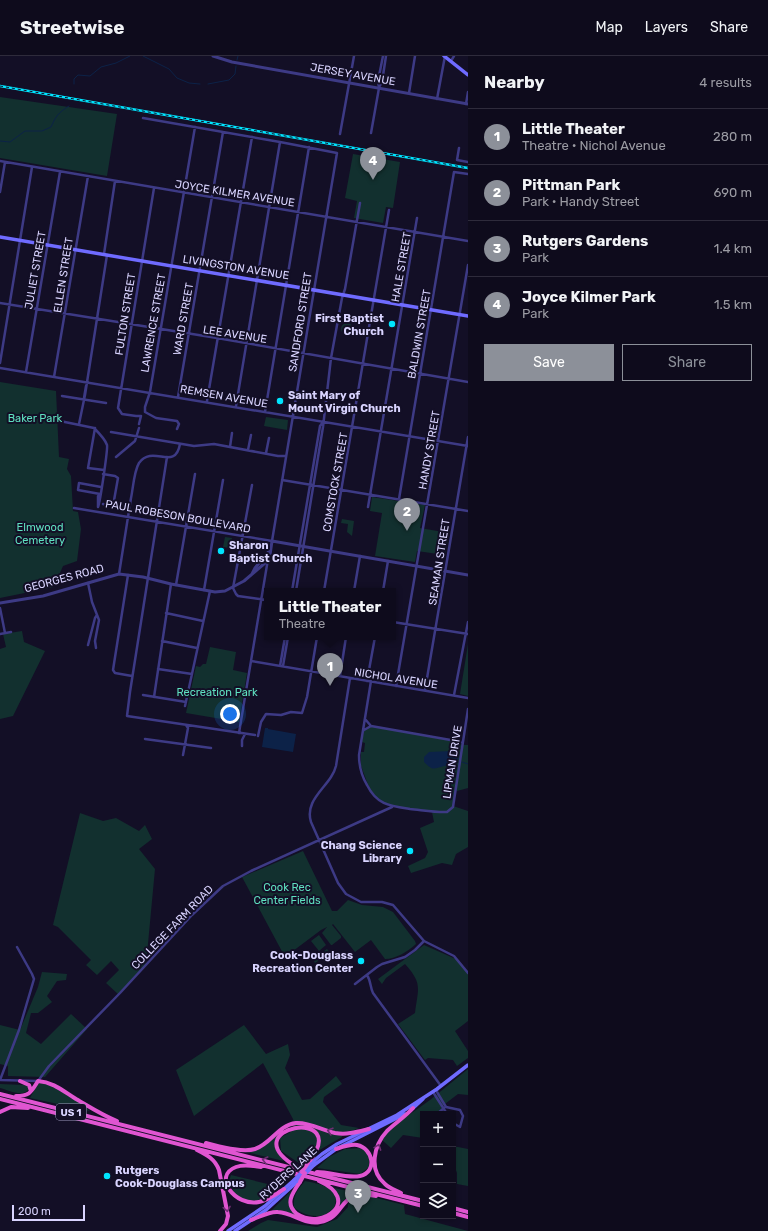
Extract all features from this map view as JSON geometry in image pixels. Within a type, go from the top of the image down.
[{"type":"highway","points":[[41,1076],[45,1081]]},
{"type":"highway","points":[[20,1081],[29,1085],[31,1091]]},
{"type":"highway","points":[[10,1096],[25,1096],[31,1091],[38,1081],[45,1081],[56,1086],[105,1116],[132,1127]]},
{"type":"highway","name":"US 1","points":[[0,1094],[132,1127],[277,1169],[305,1172],[420,1205]]},
{"type":"highway","name":"US 1","points":[[0,1099],[420,1199]]},
{"type":"highway","points":[[0,1112],[7,1108],[13,1107],[44,1110]]},
{"type":"highway","points":[[408,1197],[383,1182],[376,1171],[375,1159],[377,1148],[383,1136],[413,1108]]},
{"type":"highway","points":[[188,1144],[249,1150],[261,1146],[282,1128],[294,1124],[306,1124],[342,1134],[369,1129]]},
{"type":"highway","points":[[311,1164],[305,1172],[297,1181],[290,1198],[291,1206],[295,1212],[303,1217],[312,1219],[322,1218],[331,1214],[335,1210],[338,1204],[336,1193],[328,1186],[305,1172],[286,1160],[279,1151],[277,1141],[282,1133],[292,1128],[302,1127],[310,1129],[315,1133],[319,1140],[318,1148],[311,1164]]},
{"type":"highway","points":[[188,1144],[209,1156],[219,1168],[228,1216],[226,1224],[220,1231]]},
{"type":"highway","points":[[305,1172],[357,1177],[364,1175],[370,1169],[372,1163],[371,1157],[368,1151],[363,1148],[357,1145],[350,1145],[336,1149]]},
{"type":"highway","points":[[277,1169],[237,1166],[232,1169],[228,1175],[226,1181],[227,1186],[232,1194],[237,1198],[245,1202],[252,1203],[266,1200],[284,1190]]},
{"type":"highway","points":[[252,1220],[276,1212],[307,1221],[319,1222],[334,1216],[348,1200],[354,1196],[365,1195],[389,1197]]},
{"type":"highway","points":[[456,1209],[468,1212]]},
{"type":"highway","points":[[456,1214],[468,1217]]},
{"type":"main road","points":[[445,56],[468,75]]},
{"type":"main road","name":"LIVINGSTON AVENUE","points":[[0,237],[286,284],[468,316]]},
{"type":"main road","name":"RYDERS LANE","points":[[311,1164],[329,1149],[397,1115],[439,1088],[468,1065]]},
{"type":"main road","name":"RYDERS LANE","points":[[311,1164],[336,1149],[396,1120],[425,1097]]},
{"type":"main road","name":"RYDERS LANE","points":[[228,1231],[258,1212],[297,1181]]},
{"type":"main road","name":"RYDERS LANE","points":[[235,1231],[276,1201],[297,1181]]},
{"type":"street","name":"JERSEY AVENUE","points":[[213,56],[232,62],[467,104]]},
{"type":"street","points":[[340,134],[354,56]]},
{"type":"street","points":[[379,88],[378,81],[383,56]]},
{"type":"street","points":[[371,133],[386,56]]},
{"type":"street","points":[[409,93],[415,56]]},
{"type":"street","points":[[437,98],[445,56]]},
{"type":"street","points":[[451,61],[454,56]]},
{"type":"street","points":[[467,104],[468,92]]},
{"type":"street","points":[[143,118],[309,147],[265,412]]},
{"type":"street","name":"LAWRENCE STREET","points":[[145,412],[145,407],[150,392],[195,127]]},
{"type":"street","name":"WARD STREET","points":[[178,397],[223,132]]},
{"type":"street","points":[[207,401],[252,137]]},
{"type":"street","points":[[236,406],[280,142]]},
{"type":"street","name":"SANDFORD STREET","points":[[272,541],[282,480],[284,456],[293,416],[337,153],[309,147]]},
{"type":"street","points":[[459,148],[456,160],[468,162]]},
{"type":"street","name":"JOYCE KILMER AVENUE","points":[[0,161],[468,241]]},
{"type":"street","points":[[0,192],[5,162]]},
{"type":"street","points":[[0,363],[32,167]]},
{"type":"street","name":"JULIET STREET","points":[[26,372],[60,172]]},
{"type":"street","name":"BALDWIN STREET","points":[[400,499],[454,172],[468,174]]},
{"type":"street","name":"ELLEN STREET","points":[[54,377],[88,176]]},
{"type":"street","points":[[79,424],[97,319],[115,181]]},
{"type":"street","name":"FULTON STREET","points":[[141,416],[122,414],[118,408],[141,260],[154,188]]},
{"type":"street","points":[[293,588],[323,427],[331,358],[360,202]]},
{"type":"street","name":"COMSTOCK STREET","points":[[325,588],[389,210]]},
{"type":"street","name":"HALE STREET","points":[[368,507],[417,218]]},
{"type":"street","name":"HANDY STREET","points":[[396,686],[468,265]]},
{"type":"street","name":"LEE AVENUE","points":[[0,303],[217,338],[468,382]]},
{"type":"street","name":"REMSEN AVENUE","points":[[0,368],[86,384],[121,387],[467,446]]},
{"type":"street","points":[[62,396],[106,403]]},
{"type":"street","points":[[116,457],[134,442],[137,436],[141,416],[145,412],[156,418],[177,421],[180,424],[177,428]]},
{"type":"street","points":[[60,421],[95,428],[106,442],[107,448],[104,472],[97,511]]},
{"type":"street","points":[[95,428],[88,468],[115,476],[118,479],[113,506],[103,504]]},
{"type":"street","points":[[111,432],[194,446],[214,444],[230,446],[278,455],[278,453],[284,456]]},
{"type":"street","points":[[230,446],[232,433]]},
{"type":"street","points":[[248,450],[251,435]]},
{"type":"street","name":"SEAMAN STREET","points":[[426,690],[468,437]]},
{"type":"street","points":[[266,453],[269,438]]},
{"type":"street","points":[[119,574],[134,480],[139,463],[142,460],[152,456],[170,458],[177,454],[180,444]]},
{"type":"street","points":[[167,457],[127,716],[256,735],[266,714],[281,715],[291,712],[302,713],[307,697],[316,640]]},
{"type":"street","points":[[176,585],[195,474]]},
{"type":"street","points":[[204,590],[223,480]]},
{"type":"street","points":[[282,480],[468,511]]},
{"type":"street","points":[[100,494],[78,490],[79,484],[101,487]]},
{"type":"street","points":[[252,485],[233,588],[238,596],[262,600]]},
{"type":"street","name":"PAUL ROBESON BOULEVARD","points":[[74,508],[468,575]]},
{"type":"street","name":"GEORGES ROAD","points":[[252,574],[270,550],[272,541]]},
{"type":"street","points":[[296,588],[301,546]]},
{"type":"street","points":[[239,733],[270,550]]},
{"type":"street","points":[[355,588],[360,556]]},
{"type":"street","name":"GEORGES ROAD","points":[[0,603],[43,596],[119,574],[143,577],[215,592],[225,591],[244,581],[257,571],[268,559]]},
{"type":"street","points":[[384,588],[388,561]]},
{"type":"street","points":[[128,575],[113,668],[114,672],[132,676]]},
{"type":"street","points":[[88,582],[92,602],[99,620],[95,641],[96,648]]},
{"type":"street","points":[[154,697],[171,584]]},
{"type":"street","points":[[185,706],[210,591]]},
{"type":"street","points":[[0,608],[5,633]]},
{"type":"street","points":[[166,613],[203,621]]},
{"type":"street","points":[[88,645],[95,618],[98,615]]},
{"type":"street","points":[[396,622],[467,634]]},
{"type":"street","points":[[454,695],[467,634],[468,622]]},
{"type":"street","points":[[0,634],[11,632]]},
{"type":"street","points":[[282,666],[286,640]]},
{"type":"street","points":[[340,676],[346,640]]},
{"type":"street","points":[[367,681],[374,640]]},
{"type":"street","points":[[162,641],[197,648]]},
{"type":"street","name":"NICHOL AVENUE","points":[[251,661],[468,698]]},
{"type":"street","points":[[158,669],[192,674]]},
{"type":"street","points":[[350,678],[336,766],[332,776],[315,798],[310,808],[310,820],[340,886],[346,894],[361,902],[382,902],[396,907],[424,942],[453,955],[457,958],[468,974]]},
{"type":"street","name":"LIPMAN DRIVE","points":[[371,682],[359,755],[360,767],[371,793],[382,802],[392,807],[444,812],[449,810],[453,805],[468,709]]},
{"type":"street","points":[[143,695],[186,702]]},
{"type":"street","points":[[365,719],[371,726],[462,742]]},
{"type":"street","points":[[183,755],[188,728],[186,725]]},
{"type":"street","points":[[364,730],[371,726]]},
{"type":"street","points":[[242,746],[242,740],[247,734]]},
{"type":"street","points":[[146,739],[211,748]]},
{"type":"street","points":[[382,802],[382,811]]},
{"type":"street","name":"COLLEGE FARM ROAD","points":[[38,1081],[49,1066],[120,993],[192,915],[223,886],[251,871],[392,807]]},
{"type":"street","points":[[355,984],[382,964],[410,954],[424,942]]},
{"type":"street","points":[[17,948],[34,979],[19,1030],[0,1080],[38,1081]]},
{"type":"street","points":[[367,975],[371,981],[373,993],[426,1065],[439,1088],[437,1092],[446,1111]]},
{"type":"street","points":[[433,1091],[445,1108]]},
{"type":"street","points":[[441,1111],[445,1108],[460,1110],[463,1116],[460,1127],[456,1125]]},
{"type":"green space","points":[[0,97],[117,114],[107,176],[0,158]]},
{"type":"green space","points":[[353,154],[400,162],[393,208],[386,207],[383,223],[354,218],[357,201],[345,198]]},
{"type":"green space","points":[[345,323],[349,323],[353,329],[349,335],[345,335],[341,331],[341,327]]},
{"type":"green space","name":"Elmwood Cemetery","points":[[0,382],[56,391],[59,457],[69,459],[67,469],[71,476],[73,511],[78,512],[81,529],[77,561],[63,566],[54,587],[0,598]]},
{"type":"green space","points":[[266,417],[288,420],[287,430],[264,426]]},
{"type":"green space","points":[[372,497],[425,505],[420,528],[449,533],[445,555],[417,551],[415,562],[375,556],[382,513],[370,511]]},
{"type":"green space","points":[[342,519],[354,521],[352,536],[347,532],[348,524],[341,523]]},
{"type":"green space","points":[[225,537],[232,538],[230,548],[223,547]]},
{"type":"green space","points":[[22,631],[24,642],[45,651],[13,716],[0,719],[0,649],[6,647],[3,634]]},
{"type":"green space","points":[[468,644],[468,696],[460,694]]},
{"type":"green space","name":"Recreation Park","points":[[210,647],[236,652],[233,670],[247,673],[239,722],[186,713],[196,666],[200,667],[203,664],[206,664]]},
{"type":"green space","points":[[371,726],[468,745],[468,788],[457,791],[457,787],[453,806],[468,811],[468,847],[456,854],[452,865],[442,863],[411,873],[408,866],[425,858],[428,852],[420,828],[434,822],[432,812],[386,805],[372,795],[361,766],[361,752],[364,752],[365,743],[362,742],[364,730]]},
{"type":"green space","points":[[80,813],[103,821],[116,818],[139,831],[145,825],[152,839],[139,849],[155,869],[146,965],[119,995],[106,983],[119,970],[111,961],[97,975],[86,965],[91,960],[58,927],[53,925]]},
{"type":"green space","name":"Cook Rec Center Fields","points":[[303,851],[332,911],[337,911],[348,900],[362,905],[383,907],[393,912],[416,944],[409,950],[389,959],[385,959],[371,940],[355,952],[333,924],[332,925],[341,938],[332,945],[322,933],[327,927],[285,957],[242,877]]},
{"type":"green space","points":[[319,935],[326,945],[319,951],[311,941]]},
{"type":"green space","points":[[424,945],[458,960],[468,973],[468,1021],[455,1031],[468,1051],[468,1058],[457,1066],[453,1060],[428,1058],[425,1060],[398,1024],[415,1013],[418,992],[415,977],[405,964],[386,978],[382,984],[378,979]]},
{"type":"green space","points":[[327,949],[330,953],[315,963],[313,959]]},
{"type":"green space","points":[[42,972],[67,974],[66,980],[57,981],[47,996],[52,1002],[38,1013],[31,1013],[26,1033],[41,1044],[71,1014],[87,1029],[45,1077],[8,1076],[8,1066],[0,1064],[0,1025],[20,1030],[38,987]]},
{"type":"green space","points":[[244,1025],[266,1054],[288,1044],[290,1055],[285,1068],[302,1100],[310,1099],[336,1076],[342,1084],[324,1097],[323,1102],[341,1125],[359,1128],[342,1132],[342,1137],[316,1152],[302,1164],[281,1151],[280,1138],[292,1131],[294,1123],[263,1063],[194,1116],[176,1070]]},
{"type":"green space","points":[[468,1069],[468,1095],[458,1094],[441,1107],[443,1111],[420,1111],[420,1138],[403,1135],[391,1148],[382,1140],[392,1127],[430,1100]]},
{"type":"green space","points":[[38,1083],[59,1089],[73,1097],[90,1111],[30,1098]]},
{"type":"green space","points":[[0,1084],[24,1085],[28,1086],[29,1089],[23,1093],[15,1093],[0,1088]]},
{"type":"green space","points":[[280,1131],[276,1147],[284,1161],[246,1152],[258,1149]]},
{"type":"green space","points":[[456,1147],[468,1149],[468,1186],[457,1184]]},
{"type":"green space","points":[[362,1148],[367,1152],[369,1167],[360,1174],[317,1168],[329,1157],[345,1149]]},
{"type":"green space","points":[[231,1175],[280,1187],[261,1199],[254,1201],[249,1200],[241,1198],[231,1188]]},
{"type":"green space","points":[[305,1181],[324,1186],[332,1191],[336,1198],[334,1208],[320,1216],[312,1216],[300,1212],[294,1207],[295,1195]]},
{"type":"green space","points":[[334,1188],[357,1193],[349,1195],[338,1210],[339,1198]]},
{"type":"green space","points":[[292,1190],[289,1202],[299,1217],[280,1210],[272,1210]]},
{"type":"green space","points":[[373,1197],[404,1205],[405,1214],[468,1231],[248,1231],[268,1220],[317,1227],[337,1219],[348,1207],[348,1204],[352,1199]]},
{"type":"water","points":[[265,728],[296,734],[293,752],[262,747]]},
{"type":"water","points":[[451,751],[456,754],[458,759],[456,765],[433,768],[429,767],[424,762],[424,757],[429,752]]},
{"type":"waterway","points":[[74,84],[74,79],[78,75],[90,76],[101,67],[116,63],[130,56]]},
{"type":"waterway","points":[[143,56],[169,69],[177,78],[189,83],[200,84]]},
{"type":"waterway","points":[[237,60],[238,56]]},
{"type":"waterway","points":[[208,84],[229,80],[235,74],[236,66]]},
{"type":"waterway","points":[[0,141],[10,142],[25,131],[42,131],[51,127],[58,115],[69,106]]},
{"type":"waterway","points":[[462,762],[468,764]]},
{"type":"railway","points":[[0,86],[468,168]]},
{"type":"place","name":"Joyce Kilmer Park","points":[[373,180]]},
{"type":"place","name":"First Baptist Church","points":[[392,324]]},
{"type":"place","name":"Saint Mary of Mount Virgin Church","points":[[280,401]]},
{"type":"place","name":"Pittman Park","points":[[407,531]]},
{"type":"place","name":"Sharon Baptist Church","points":[[221,551]]},
{"type":"place","name":"Little Theater","points":[[330,686]]},
{"type":"place","name":"Chang Science Library","points":[[410,851]]},
{"type":"place","name":"Cook-Douglass Recreation Center","points":[[361,961]]},
{"type":"place","name":"Rutgers Cook-Douglass Campus","points":[[107,1176]]},
{"type":"place","name":"Rutgers Gardens","points":[[358,1213]]},
{"type":"park label","name":"Baker Park","points":[[35,418]]}]
